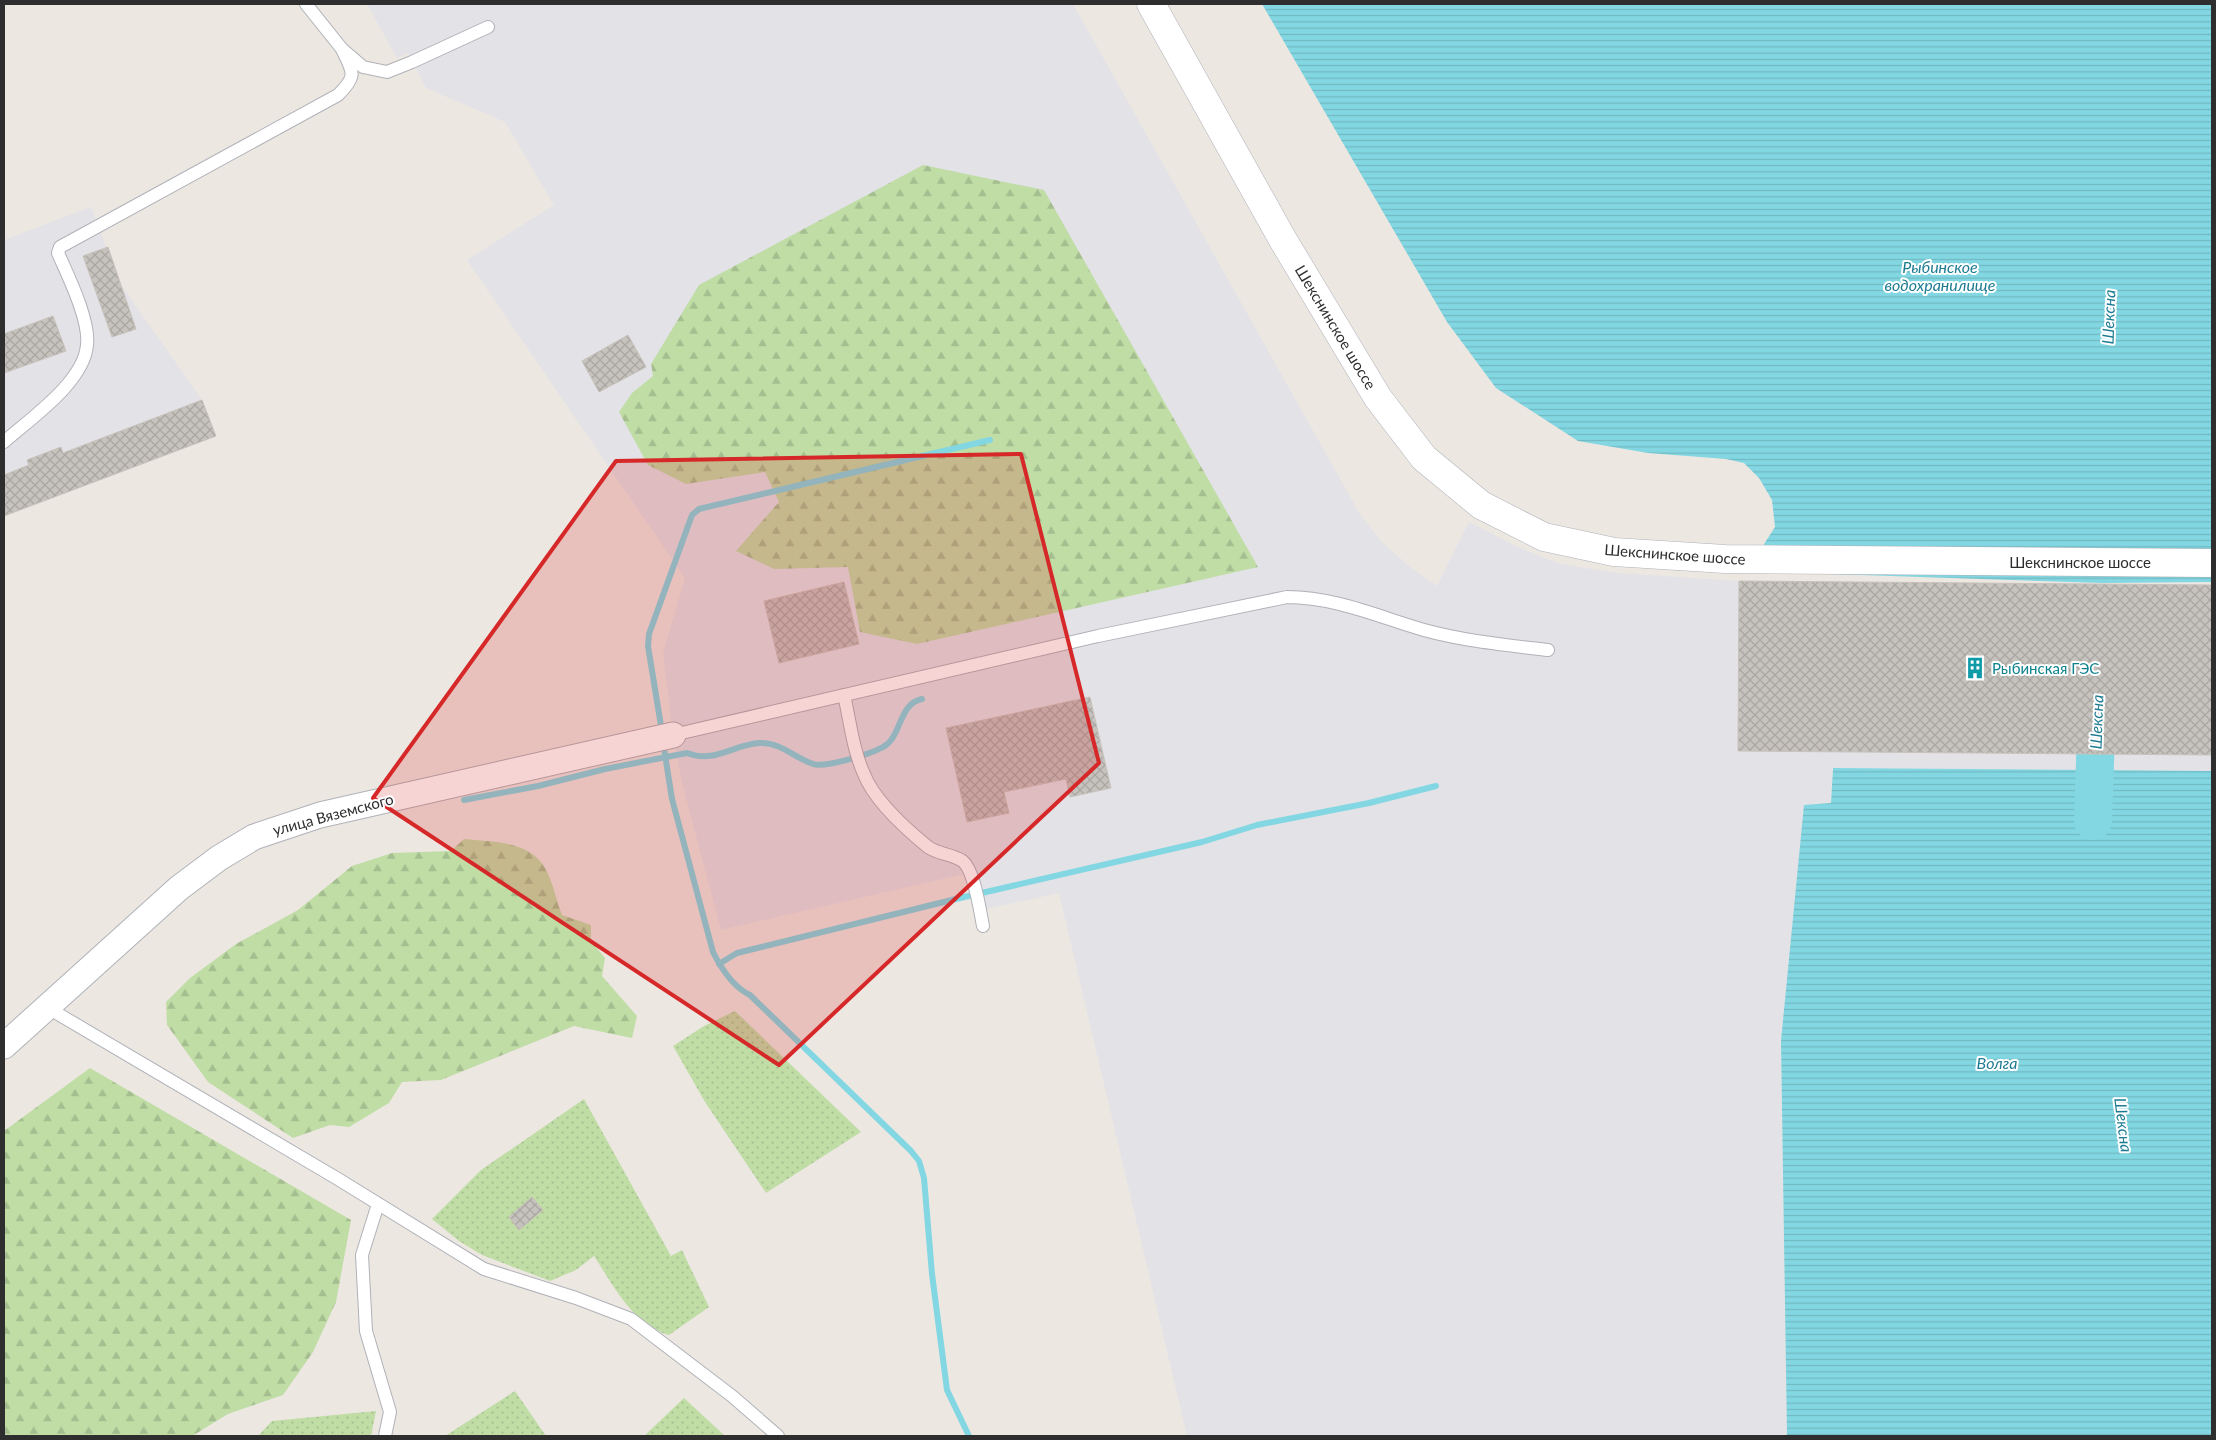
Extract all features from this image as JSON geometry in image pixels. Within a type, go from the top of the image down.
[{"type":"main road","name":"Шекснинское шоссе","points":[[1151,4],[1283,240],[1378,398],[1424,458],[1481,504],[1544,537],[1614,552],[1725,559],[2212,563]]},
{"type":"street","name":"улица Вяземского","points":[[4,1046],[186,883],[231,849],[254,837],[320,815],[673,735]]},
{"type":"lane","points":[[306,4],[342,49],[363,67],[387,72],[488,27]]},
{"type":"lane","points":[[4,442],[70,383],[81,368],[88,344],[84,318],[58,253],[60,248],[338,95],[350,83],[352,72],[342,49]]},
{"type":"lane","points":[[673,735],[1126,630],[1287,597],[1306,597],[1351,606],[1425,630],[1458,638],[1548,650]]},
{"type":"lane","points":[[844,695],[860,764],[868,784],[883,802],[928,847],[965,863],[971,873],[983,926]]},
{"type":"lane","points":[[48,1008],[484,1269],[576,1298],[631,1319],[732,1396],[778,1436]]},
{"type":"lane","points":[[378,1204],[362,1255],[366,1331],[390,1412],[385,1436]]},
{"type":"highlighted area","points":[[1021,454],[1099,763],[779,1065],[373,798],[616,461]]},
{"type":"shaded area","points":[[367,4],[884,4],[885,6],[903,4],[1073,4],[1361,516],[1383,543],[1410,567],[1437,586],[1469,522],[1522,549],[1561,564],[1616,573],[1739,581],[2212,585],[2212,771],[1832,768],[1831,804],[1781,1041],[1787,1436],[1187,1436],[1059,893],[986,909],[977,871],[721,930],[682,783],[673,735],[663,653],[685,578],[467,260],[554,205],[505,122],[426,88],[408,53],[397,58]]},
{"type":"shaded area","points":[[91,207],[121,285],[202,400],[216,436],[4,516],[4,240]]},
{"type":"green space","points":[[923,165],[1044,190],[1258,567],[917,644],[860,632],[848,567],[774,569],[736,551],[779,502],[765,472],[686,484],[648,465],[619,412],[632,393],[653,376],[651,364],[699,285]]},
{"type":"green space","points":[[464,839],[509,844],[530,852],[538,859],[548,873],[562,915],[591,925],[591,941],[605,958],[602,976],[637,1016],[632,1038],[574,1026],[441,1080],[402,1082],[389,1103],[349,1127],[330,1125],[293,1138],[208,1082],[167,1025],[166,1002],[190,978],[236,944],[298,910],[352,866],[392,853],[451,851]]},
{"type":"green space","points":[[735,1011],[861,1132],[766,1193],[705,1102],[673,1046],[704,1026]]},
{"type":"green space","points":[[90,1068],[351,1220],[336,1302],[313,1352],[283,1395],[228,1414],[192,1436],[4,1436],[4,1131]]},
{"type":"green space","points":[[584,1099],[671,1256],[682,1250],[709,1307],[669,1335],[656,1330],[634,1313],[625,1303],[594,1256],[576,1270],[550,1281],[482,1255],[459,1241],[432,1219],[481,1170]]},
{"type":"green space","points":[[515,1391],[546,1436],[445,1436]]},
{"type":"green space","points":[[684,1398],[725,1436],[644,1436]]},
{"type":"green space","points":[[376,1411],[371,1436],[258,1436],[272,1421]]},
{"type":"water","name":"Рыбинское водохранилище","points":[[1262,4],[2212,4],[2212,582],[2102,583],[1768,572],[1757,555],[1775,527],[1772,500],[1759,478],[1744,463],[1726,459],[1648,453],[1578,441],[1496,388],[1447,322]]},
{"type":"water","name":"Волга","points":[[1833,768],[2212,771],[2212,1436],[1787,1436],[1781,1041],[1804,805],[1831,803]]},
{"type":"building","points":[[108,247],[136,329],[112,337],[83,256]]},
{"type":"building","points":[[53,316],[66,351],[4,373],[4,334]]},
{"type":"building","points":[[628,335],[646,367],[599,392],[582,361]]},
{"type":"building","points":[[202,400],[216,436],[4,516],[4,475],[29,465],[27,460],[61,447],[63,453]]},
{"type":"building","name":"Рыбинская ГЭС","points":[[1739,581],[2212,585],[2212,755],[1738,751]]},
{"type":"building","points":[[844,582],[859,644],[779,663],[764,601]]},
{"type":"building","points":[[1090,697],[1111,788],[1070,797],[1066,779],[1004,792],[1009,813],[967,822],[946,728]]},
{"type":"building","points":[[532,1197],[543,1210],[519,1230],[509,1217]]},
{"type":"waterway","points":[[662,732],[648,646],[649,634],[692,515],[699,509],[990,440]]},
{"type":"waterway","points":[[464,800],[538,786],[605,769],[687,753],[697,756],[715,755],[760,743],[774,745],[813,764],[837,762],[859,757],[883,747],[894,736],[908,707],[922,699]]},
{"type":"waterway","name":"Шексна","points":[[2093,821],[2097,703]]},
{"type":"waterway","points":[[663,742],[672,799],[713,952],[720,964],[738,987],[750,995],[911,1151],[919,1161],[924,1178],[932,1274],[947,1390],[969,1436]]},
{"type":"waterway","points":[[719,964],[737,953],[960,898],[1202,842],[1257,825],[1369,803],[1436,786]]},
{"type":"place","name":"Рыбинская ГЭС","points":[[1975,668]]}]
